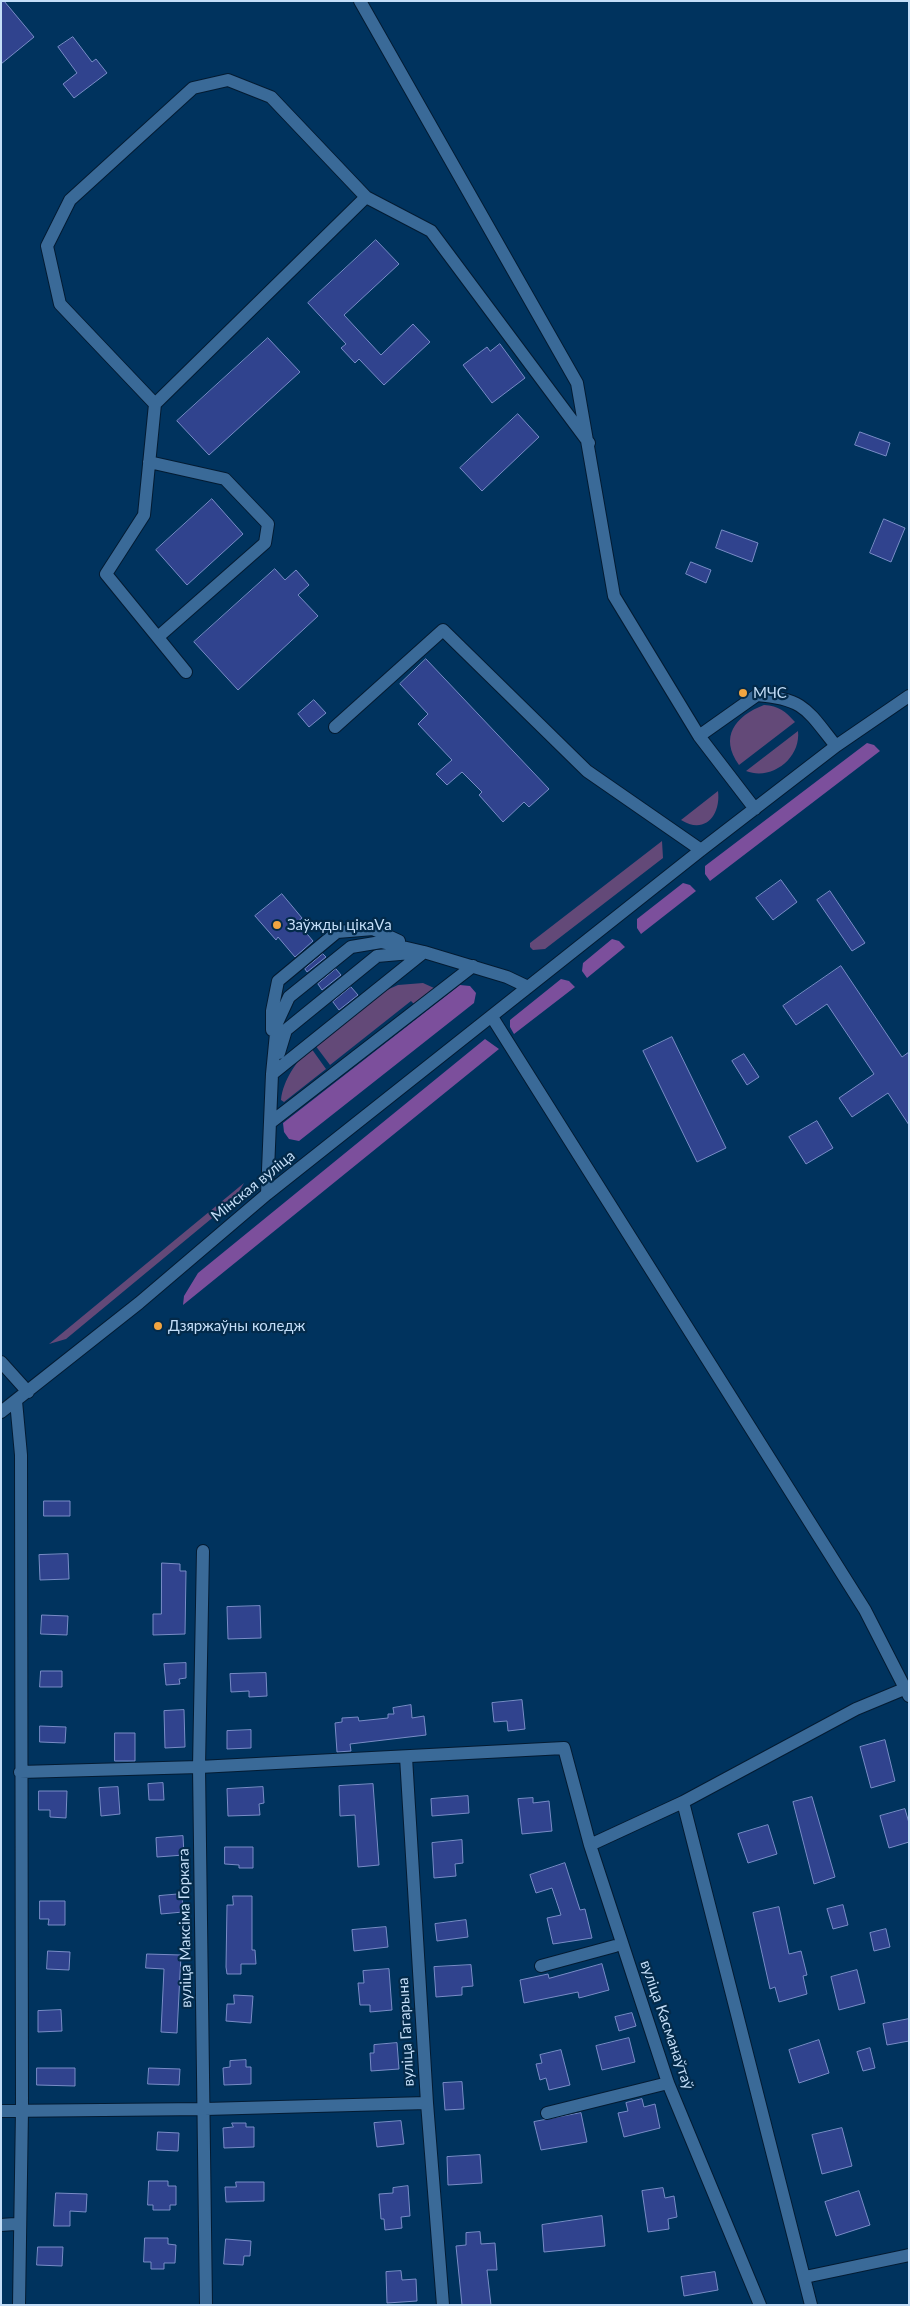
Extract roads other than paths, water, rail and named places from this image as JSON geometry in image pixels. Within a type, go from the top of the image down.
[{"type":"street","points":[[360,1],[578,383],[614,596],[699,736],[755,809]]},
{"type":"street","points":[[155,404],[60,304],[47,246],[70,200],[193,88],[228,80],[272,97],[366,197],[431,231],[589,443]]},
{"type":"street","points":[[186,672],[106,574],[144,515],[155,404],[366,197]]},
{"type":"street","points":[[149,462],[225,478],[268,524],[266,543],[158,638]]},
{"type":"street","points":[[335,727],[443,630],[587,771],[701,850]]},
{"type":"street","points":[[699,736],[757,694],[776,696],[798,702],[836,746]]},
{"type":"street","name":"Мінская вуліца","points":[[1,1412],[139,1303],[267,1194],[701,850],[836,746],[909,696]]},
{"type":"street","points":[[267,1194],[272,1074],[272,1011],[278,980],[337,932],[373,929],[424,952]]},
{"type":"street","points":[[272,1074],[277,1024],[289,997],[351,947],[381,942],[473,966],[507,977],[528,987]]},
{"type":"street","points":[[272,1074],[424,952]]},
{"type":"street","points":[[272,1074],[286,1030],[377,956],[424,952]]},
{"type":"street","points":[[270,1123],[473,966]]},
{"type":"street","points":[[492,1017],[865,1610],[908,1690],[856,1709],[683,1802],[590,1845]]},
{"type":"street","points":[[1,1362],[28,1392]]},
{"type":"street","points":[[16,1401],[21,1456],[22,2110],[19,2305]]},
{"type":"street","name":"вуліца Максіма Горкага","points":[[203,1551],[199,1767],[205,2109],[206,2305]]},
{"type":"street","name":"вуліца Касманаўтаў","points":[[406,1757],[564,1748],[590,1845],[668,2083],[760,2305]]},
{"type":"street","points":[[20,1772],[199,1767],[406,1757]]},
{"type":"street","name":"вуліца Гагарына","points":[[406,1757],[426,2103],[444,2305]]},
{"type":"street","points":[[683,1802],[811,2305]]},
{"type":"street","points":[[541,1966],[615,1946]]},
{"type":"street","points":[[547,2113],[668,2083]]},
{"type":"street","points":[[1,2111],[205,2109],[426,2103]]},
{"type":"street","points":[[1,2225],[15,2224]]},
{"type":"street","points":[[805,2277],[909,2255]]},
{"type":"place","name":"МЧС","points":[[743,693]]},
{"type":"place","name":"Заўжды цікаVа","points":[[277,925]]},
{"type":"place","name":"Дзяржаўны коледж","points":[[158,1326]]}]
